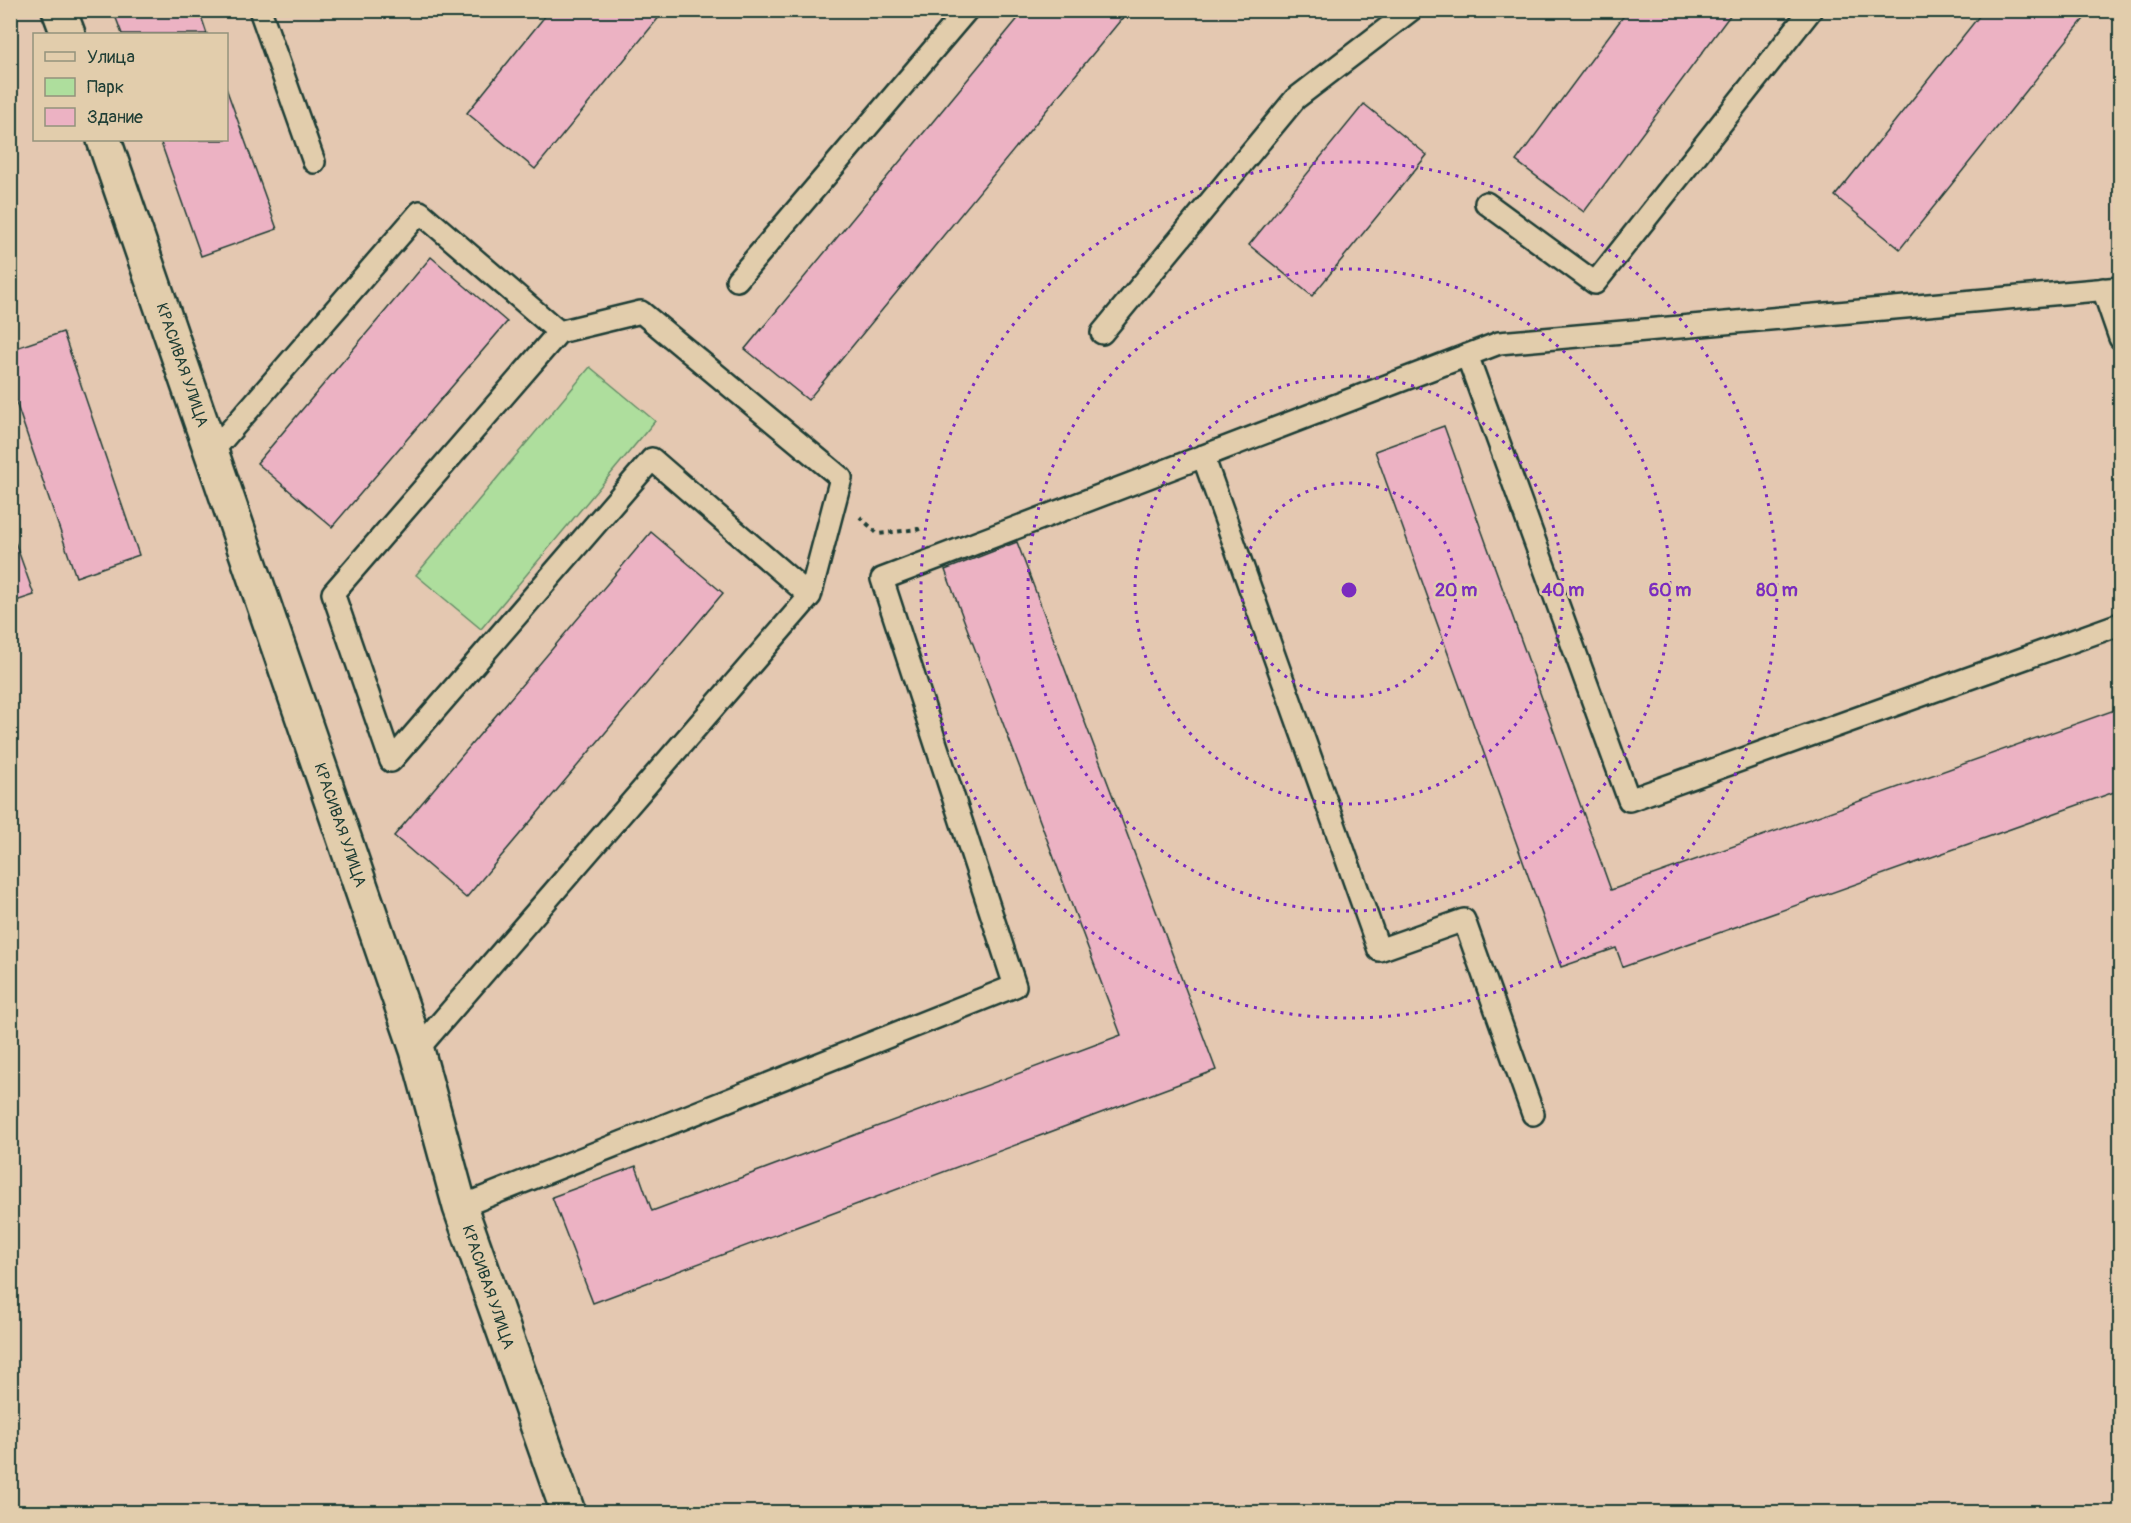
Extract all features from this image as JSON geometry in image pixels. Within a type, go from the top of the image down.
[{"type":"street","points":[[59,10],[68,33]]},
{"type":"street","name":"КРАСИВАЯ УЛИЦА","points":[[104,141],[417,1050],[460,1207],[568,1512]]},
{"type":"lane","points":[[260,10],[314,162]]},
{"type":"lane","points":[[737,280],[967,10]]},
{"type":"lane","points":[[1102,333],[1295,99],[1411,10]]},
{"type":"lane","points":[[1486,203],[1595,283],[1811,10]]},
{"type":"lane","points":[[212,452],[420,212],[559,332]]},
{"type":"lane","points":[[460,1207],[1014,986],[882,579],[1498,343],[2112,289],[2121,338]]},
{"type":"lane","points":[[417,1050],[810,596],[841,478],[641,312],[559,332],[333,593],[391,761],[652,459],[810,596]]},
{"type":"lane","points":[[1467,355],[1629,800],[2121,624]]},
{"type":"lane","points":[[1203,456],[1379,950],[1464,920],[1533,1114]]},
{"type":"path","points":[[836,496],[878,534],[918,530],[929,561]]},
{"type":"green space","points":[[590,367],[655,421],[481,629],[416,575]]},
{"type":"building","points":[[113,10],[199,10],[207,33],[122,33]]},
{"type":"building","points":[[550,10],[665,10],[535,169],[467,113]]},
{"type":"building","points":[[1025,10],[1129,10],[808,400],[745,349]]},
{"type":"building","points":[[1628,10],[1734,10],[1584,212],[1516,161]]},
{"type":"building","points":[[1984,10],[2091,10],[1900,249],[1835,196]]},
{"type":"building","points":[[228,94],[277,229],[201,256],[160,141],[228,141]]},
{"type":"building","points":[[1364,104],[1427,155],[1312,296],[1249,245]]},
{"type":"building","points":[[431,257],[507,322],[332,527],[257,463]]},
{"type":"building","points":[[63,332],[139,555],[76,577],[10,385],[10,350]]},
{"type":"building","points":[[1444,426],[1611,890],[2120,708],[2120,790],[1623,967],[1616,948],[1561,967],[1375,451]]},
{"type":"building","points":[[10,528],[34,595],[10,603]]},
{"type":"building","points":[[651,532],[723,593],[466,898],[394,836]]},
{"type":"building","points":[[1017,542],[1216,1070],[593,1303],[552,1197],[636,1166],[652,1211],[1121,1035],[945,570]]}]
